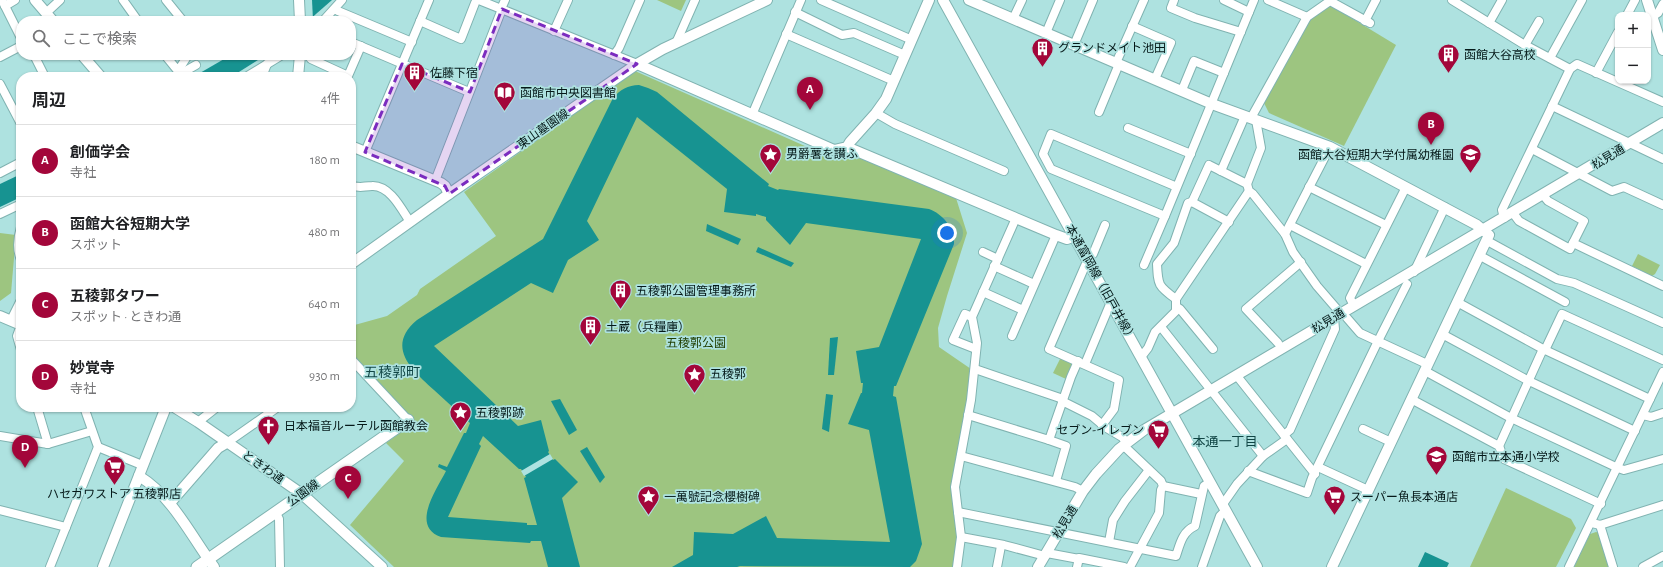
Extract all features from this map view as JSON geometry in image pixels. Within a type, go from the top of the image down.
[{"type":"main road","name":"公園線","points":[[197,567],[211,563],[302,494],[408,420]]},
{"type":"street","points":[[15,0],[4,3],[16,28]]},
{"type":"street","points":[[35,0],[49,16]]},
{"type":"street","points":[[46,13],[60,0]]},
{"type":"street","points":[[166,0],[179,16]]},
{"type":"street","points":[[299,0],[300,16]]},
{"type":"street","points":[[328,16],[342,0]]},
{"type":"street","points":[[365,152],[429,0]]},
{"type":"street","points":[[435,181],[504,0]]},
{"type":"street","points":[[554,31],[568,0]]},
{"type":"street","points":[[614,55],[619,48],[640,0]]},
{"type":"street","points":[[676,44],[695,0]]},
{"type":"street","name":"東山墓園線","points":[[356,259],[637,64],[767,0]]},
{"type":"street","points":[[752,115],[801,0]]},
{"type":"street","points":[[821,0],[912,40]]},
{"type":"street","points":[[847,147],[876,114],[894,81],[929,0]]},
{"type":"street","name":"本通富岡線（旧戸井線）","points":[[943,0],[1088,259],[1257,567]]},
{"type":"street","points":[[970,0],[1212,104],[1330,147],[1445,207],[1477,225],[1489,235],[1332,567]]},
{"type":"street","points":[[1013,19],[1022,0]]},
{"type":"street","points":[[1046,33],[1060,0]]},
{"type":"street","points":[[1074,45],[1093,0]]},
{"type":"street","points":[[1099,112],[1132,26],[1144,0]]},
{"type":"street","points":[[1174,0],[1171,8],[1195,18],[1241,32]]},
{"type":"street","points":[[1224,0],[1249,12]]},
{"type":"street","points":[[1144,265],[1254,0]]},
{"type":"street","points":[[1268,0],[1307,17]]},
{"type":"street","points":[[1221,171],[1307,17],[1330,0],[1342,3],[1368,22],[1376,0]]},
{"type":"street","points":[[1452,0],[1525,45],[1570,69]]},
{"type":"street","points":[[1489,23],[1502,0]]},
{"type":"street","points":[[1550,58],[1582,0]]},
{"type":"street","points":[[1629,12],[1635,0]]},
{"type":"street","points":[[1647,0],[1663,50]]},
{"type":"street","points":[[126,1],[135,16]]},
{"type":"street","points":[[420,21],[461,39],[477,2],[501,9],[637,64],[834,150],[847,147],[1056,235],[1067,239],[1075,236]]},
{"type":"street","points":[[1652,17],[1658,13],[1663,4]]},
{"type":"street","points":[[338,11],[350,16]]},
{"type":"street","points":[[795,12],[842,35],[854,33],[905,55]]},
{"type":"street","points":[[356,19],[412,42]]},
{"type":"street","points":[[1525,45],[1539,22]]},
{"type":"street","points":[[1132,26],[1171,43],[1155,79]]},
{"type":"street","points":[[786,34],[894,81]]},
{"type":"street","points":[[1596,73],[1615,38]]},
{"type":"street","points":[[356,44],[470,92]]},
{"type":"street","points":[[356,58],[361,46]]},
{"type":"street","points":[[0,57],[16,49]]},
{"type":"street","points":[[36,60],[42,72]]},
{"type":"street","points":[[86,60],[97,72]]},
{"type":"street","points":[[168,60],[174,72]]},
{"type":"street","points":[[178,72],[185,60]]},
{"type":"street","points":[[254,72],[273,60]]},
{"type":"street","points":[[298,72],[300,60]]},
{"type":"street","points":[[313,60],[339,72]]},
{"type":"street","points":[[350,72],[355,60]]},
{"type":"street","points":[[1182,90],[1194,61],[1224,73]]},
{"type":"street","points":[[264,72],[266,64]]},
{"type":"street","points":[[1543,195],[1548,201],[1584,221],[1570,249],[1509,216],[1502,210],[1570,69],[1577,64],[1663,102]]},
{"type":"street","points":[[182,72],[196,65]]},
{"type":"street","points":[[0,84],[16,114]]},
{"type":"street","points":[[1552,106],[1663,159]]},
{"type":"street","points":[[876,114],[1004,171]]},
{"type":"street","points":[[1141,357],[1148,348],[1155,332],[1176,311],[1176,303],[1229,222],[1248,188],[1261,148],[1251,118]]},
{"type":"street","name":"松見通","points":[[1038,567],[1083,491],[1096,474],[1125,445],[1144,430],[1237,376],[1335,313],[1354,306],[1484,231],[1663,123]]},
{"type":"street","points":[[1128,128],[1191,154]]},
{"type":"street","points":[[1165,216],[1051,169],[1043,154],[1051,134],[1177,187]]},
{"type":"street","points":[[1284,234],[1330,147]]},
{"type":"street","points":[[356,148],[435,181],[445,186],[449,194]]},
{"type":"street","points":[[1532,149],[1612,191],[1624,187],[1663,205]]},
{"type":"street","points":[[1036,166],[1046,161]]},
{"type":"street","points":[[0,173],[16,165]]},
{"type":"street","points":[[1202,567],[1224,507],[1248,472],[1263,456],[1286,437],[1335,329],[1335,313],[1293,252],[1284,234],[1248,188],[1209,165],[1192,202],[1188,203],[1174,243],[1157,264],[1158,283],[1213,349]]},
{"type":"street","points":[[356,187],[373,186],[384,189],[394,198],[410,222]]},
{"type":"street","points":[[1309,187],[1386,225]]},
{"type":"street","points":[[1354,306],[1350,298],[1406,187]]},
{"type":"street","points":[[1192,202],[1229,222]]},
{"type":"street","points":[[0,214],[16,206]]},
{"type":"street","points":[[1413,272],[1445,207]]},
{"type":"street","points":[[957,567],[961,538],[955,487],[975,369],[976,336],[972,317],[1016,218]]},
{"type":"street","points":[[1102,425],[1114,409],[1119,380],[1049,349],[1088,259],[1093,254],[1105,225]]},
{"type":"street","points":[[1290,225],[1366,264]]},
{"type":"street","points":[[1012,336],[1056,235]]},
{"type":"street","points":[[1491,243],[1557,279],[1574,283],[1663,323]]},
{"type":"street","points":[[1573,243],[1663,286]]},
{"type":"street","points":[[982,252],[1034,284]]},
{"type":"street","points":[[1484,258],[1565,302]]},
{"type":"street","points":[[1278,343],[1246,309],[1301,262]]},
{"type":"street","points":[[1248,472],[1307,493],[1316,470],[1407,284]]},
{"type":"street","points":[[983,292],[1023,310]]},
{"type":"street","points":[[1049,440],[1062,400],[1111,302]]},
{"type":"street","points":[[1457,302],[1544,350],[1650,399]]},
{"type":"street","points":[[16,305],[3,318],[16,323]]},
{"type":"street","points":[[972,317],[965,314],[954,340],[976,349]]},
{"type":"street","points":[[1499,446],[1511,418],[1562,314],[1663,360]]},
{"type":"street","points":[[1347,318],[1360,333],[1378,341],[1426,368],[1511,418],[1618,468],[1624,470],[1663,458]]},
{"type":"street","points":[[1161,327],[1263,456]]},
{"type":"street","points":[[1442,334],[1529,381],[1635,431]]},
{"type":"street","points":[[356,364],[408,420]]},
{"type":"street","points":[[975,369],[1062,400],[1092,416],[1102,425],[1122,437],[1125,445],[1163,486],[1201,494]]},
{"type":"street","points":[[1569,567],[1596,524],[1601,504],[1663,372]]},
{"type":"street","points":[[1237,376],[1286,437],[1316,470],[1368,490]]},
{"type":"street","points":[[1411,399],[1499,446],[1504,459],[1601,504]]},
{"type":"street","points":[[38,412],[48,444]]},
{"type":"street","points":[[50,567],[98,447],[86,412]]},
{"type":"street","points":[[103,567],[164,412]]},
{"type":"street","name":"ときわ通","points":[[182,412],[302,494],[382,567]]},
{"type":"street","points":[[198,422],[211,412]]},
{"type":"street","points":[[170,503],[218,448],[271,412]]},
{"type":"street","points":[[1643,415],[1651,417],[1663,413]]},
{"type":"street","points":[[968,415],[1066,446],[1056,482]]},
{"type":"street","points":[[1362,428],[1391,442]]},
{"type":"street","points":[[0,437],[48,444],[92,431]]},
{"type":"street","points":[[98,447],[142,466]]},
{"type":"street","points":[[960,456],[1075,487],[1083,491]]},
{"type":"street","points":[[1109,542],[1114,520],[1133,490],[1149,470]]},
{"type":"street","points":[[139,476],[150,483],[170,503],[211,563]]},
{"type":"street","points":[[958,512],[1109,542],[1139,550],[1176,556],[1184,534],[1188,529],[1195,526],[1201,494],[1204,486],[1210,482]]},
{"type":"street","points":[[1130,567],[1159,513],[1161,490],[1163,486]]},
{"type":"street","points":[[1596,524],[1663,505]]},
{"type":"street","points":[[0,510],[66,527]]},
{"type":"street","points":[[276,513],[279,518],[280,567]]},
{"type":"street","points":[[1596,524],[1613,567]]},
{"type":"street","points":[[961,538],[1046,554],[1078,563],[1079,558],[1124,567]]},
{"type":"street","points":[[997,567],[1001,546]]},
{"type":"street","points":[[1643,567],[1663,556]]},
{"type":"highlighted area","points":[[502,9],[637,64],[449,194],[445,186],[365,152],[402,64],[470,92]]},
{"type":"green space","points":[[657,0],[686,0],[681,11]]},
{"type":"green space","points":[[1330,5],[1396,45],[1344,146],[1269,113],[1264,103],[1312,16]]},
{"type":"green space","name":"五稜郭公園","points":[[635,71],[832,158],[854,154],[956,198],[967,233],[938,328],[939,347],[971,369],[971,378],[952,488],[958,540],[954,567],[394,567],[350,525],[404,461],[386,443],[415,422],[356,359],[356,325],[387,316],[417,295],[420,289],[496,236],[464,192]]},
{"type":"green space","points":[[0,233],[16,235],[11,293],[0,301]]},
{"type":"green space","points":[[1638,254],[1660,265],[1655,274],[1652,276],[1632,266]]},
{"type":"green space","points":[[1061,357],[1070,361],[1072,364],[1066,379],[1053,373]]},
{"type":"green space","points":[[1506,488],[1571,519],[1576,528],[1556,567],[1470,567]]},
{"type":"green space","points":[[1596,532],[1599,533],[1609,567],[1574,567],[1590,534]]},
{"type":"water","points":[[305,0],[332,0],[314,16],[290,16]]},
{"type":"water","points":[[222,60],[258,60],[239,72],[202,72]]},
{"type":"water","points":[[639,85],[657,92],[769,184],[768,186],[778,190],[929,209],[939,214],[950,228],[954,238],[954,244],[896,386],[894,386],[893,396],[896,397],[922,544],[916,561],[910,567],[672,567],[693,555],[694,532],[733,534],[766,516],[777,538],[890,542],[869,430],[848,424],[862,393],[863,383],[861,383],[856,351],[879,347],[921,239],[806,223],[790,245],[766,220],[766,217],[756,214],[756,216],[724,212],[727,189],[637,117],[587,221],[599,240],[568,260],[553,293],[531,283],[434,346],[518,426],[541,420],[548,452],[553,460],[555,459],[578,482],[562,498],[580,567],[548,567],[541,541],[531,541],[530,543],[441,537],[432,532],[427,525],[428,507],[446,471],[438,467],[439,464],[447,467],[470,423],[411,366],[405,358],[403,340],[408,330],[417,320],[543,239],[613,98],[624,88]],"holes":[[[483,436],[519,469],[521,469],[526,477],[524,478],[537,525],[448,517],[481,446],[479,444]]]},
{"type":"water","points":[[16,176],[16,199],[0,207],[0,184]]},
{"type":"water","points":[[707,224],[741,239],[738,245],[706,231]]},
{"type":"water","points":[[758,247],[794,263],[791,267],[756,252]]},
{"type":"water","points":[[838,337],[834,375],[828,375],[830,338]]},
{"type":"water","points":[[826,394],[833,395],[829,432],[822,429]]},
{"type":"water","points":[[560,399],[577,430],[569,435],[551,401]]},
{"type":"water","points":[[587,447],[605,477],[600,483],[580,451]]},
{"type":"water","points":[[1425,552],[1449,563],[1447,567],[1418,567]]},
{"type":"pier","points":[[303,0],[312,0],[313,16],[287,16]]},
{"type":"pier","points":[[550,454],[553,459],[524,476],[521,471]]},
{"type":"place","name":"グランドメイト池田","points":[[1042,68]]},
{"type":"place","name":"函館大谷高校","points":[[1448,74]]},
{"type":"place","name":"佐藤下宿","points":[[414,92]]},
{"type":"place","name":"創価学会","points":[[810,110]]},
{"type":"place","name":"函館市中央図書館","points":[[504,112]]},
{"type":"place","name":"函館大谷短期大学","points":[[1431,145]]},
{"type":"place","name":"男爵薯を讃ふ","points":[[770,174]]},
{"type":"place","name":"函館大谷短期大学付属幼稚園","points":[[1470,174]]},
{"type":"place","name":"五稜郭公園管理事務所","points":[[621,310]]},
{"type":"place","name":"土蔵（兵糧庫）","points":[[590,346]]},
{"type":"place","name":"五稜郭","points":[[694,394]]},
{"type":"place","name":"五稜郭跡","points":[[461,432]]},
{"type":"place","name":"日本福音ルーテル函館教会","points":[[268,446]]},
{"type":"place","name":"セブン-イレブン","points":[[1159,450]]},
{"type":"place","name":"妙覚寺","points":[[25,468]]},
{"type":"place","name":"函館市立本通小学校","points":[[1437,476]]},
{"type":"place","name":"ハセガワストア 五稜郭店","points":[[114,486]]},
{"type":"place","name":"五稜郭タワー","points":[[348,499]]},
{"type":"place","name":"一萬號記念櫻樹碑","points":[[649,516]]},
{"type":"place","name":"スーパー魚長本通店","points":[[1334,516]]},
{"type":"district","name":"五稜郭町","points":[[392,372]]},
{"type":"district","name":"本通一丁目","points":[[1225,441]]}]
